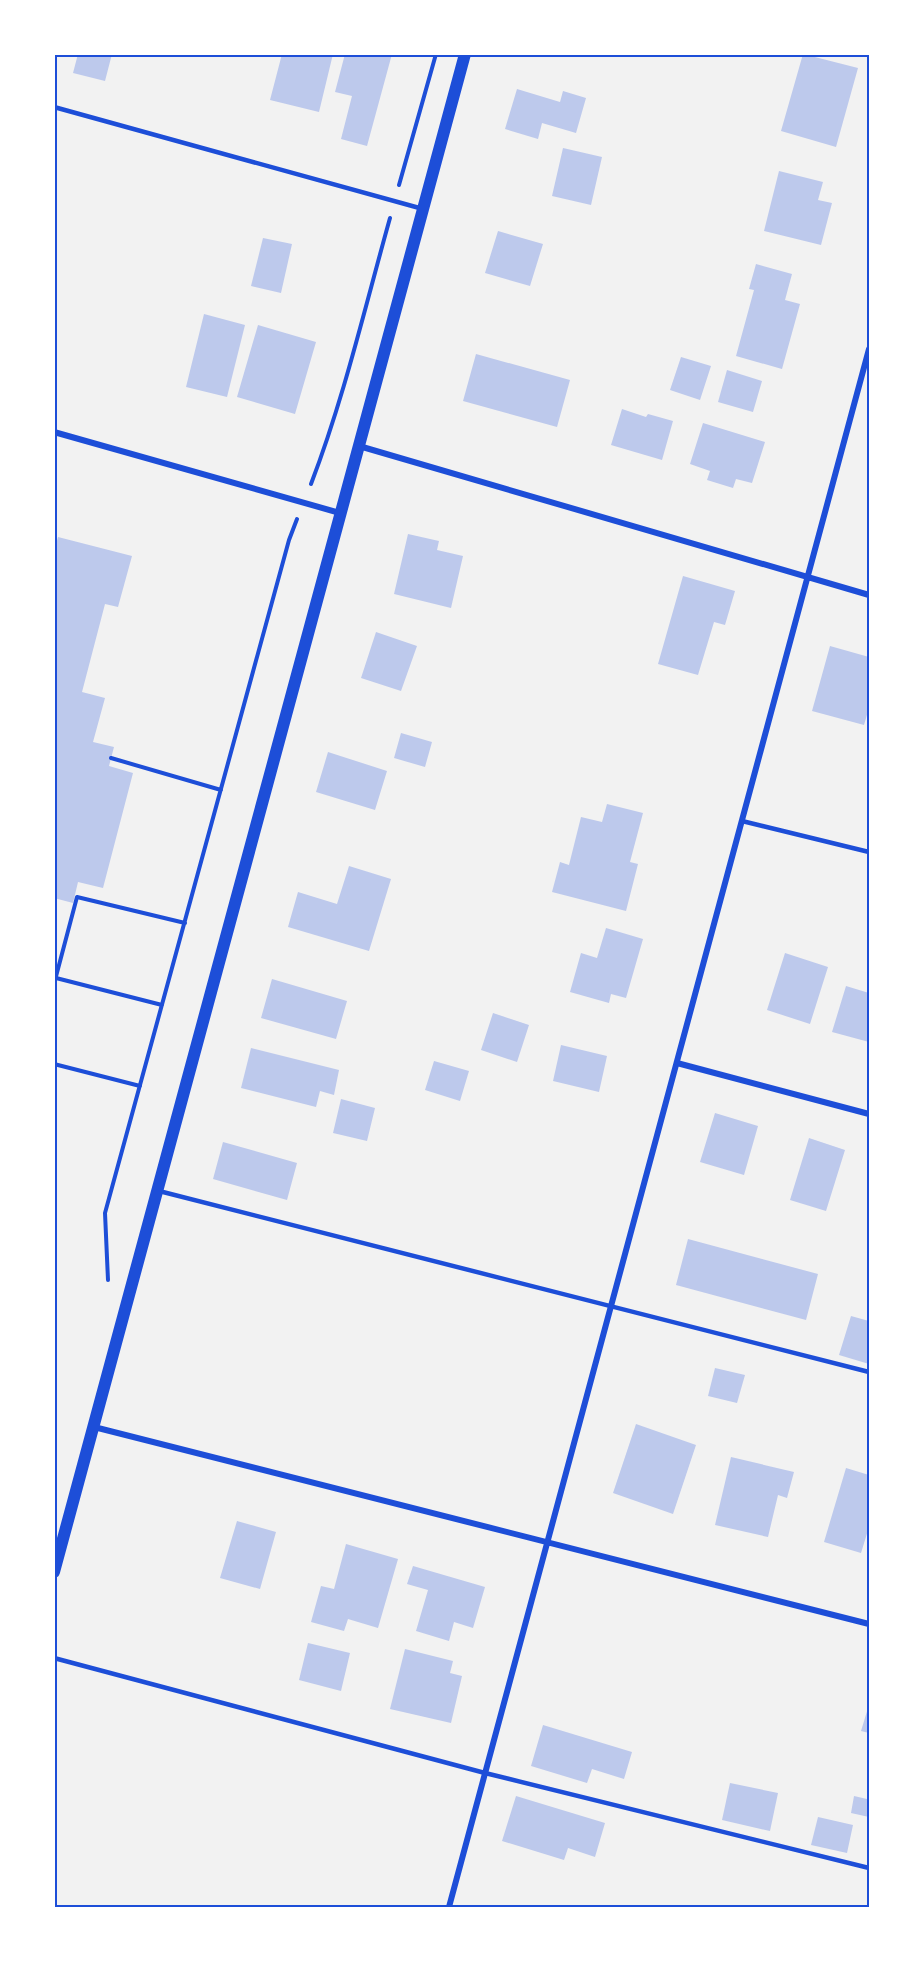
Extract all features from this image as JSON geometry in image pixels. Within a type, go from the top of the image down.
[{"type":"main road","points":[[54,1572],[465,54]]},
{"type":"street","points":[[449,1907],[869,350]]},
{"type":"street","points":[[54,432],[340,513]]},
{"type":"street","points":[[359,446],[869,595]]},
{"type":"street","points":[[677,1063],[869,1114]]},
{"type":"street","points":[[93,1427],[869,1624]]},
{"type":"lane","points":[[54,107],[423,209]]},
{"type":"lane","points":[[742,821],[869,852]]},
{"type":"lane","points":[[157,1191],[869,1372]]},
{"type":"lane","points":[[54,1658],[485,1773],[869,1869]]},
{"type":"path","points":[[109,1289],[105,1213],[289,540],[322,454],[436,54]]},
{"type":"path","points":[[111,758],[221,790]]},
{"type":"path","points":[[54,984],[77,897],[185,923]]},
{"type":"path","points":[[56,978],[162,1005]]},
{"type":"path","points":[[54,1064],[140,1086]]},
{"type":"building","points":[[78,54],[112,54],[105,81],[73,73]]},
{"type":"building","points":[[282,54],[333,54],[319,112],[270,100]]},
{"type":"building","points":[[345,54],[392,54],[367,146],[341,139],[352,96],[335,92]]},
{"type":"building","points":[[803,54],[858,68],[836,147],[781,131]]},
{"type":"building","points":[[517,89],[560,102],[563,91],[586,98],[576,133],[542,123],[538,139],[505,129]]},
{"type":"building","points":[[563,148],[602,157],[591,205],[552,196]]},
{"type":"building","points":[[779,171],[823,182],[818,200],[832,203],[821,245],[764,231]]},
{"type":"building","points":[[498,231],[543,244],[530,286],[485,273]]},
{"type":"building","points":[[263,238],[292,244],[281,293],[251,286]]},
{"type":"building","points":[[756,264],[792,274],[785,300],[800,304],[782,369],[736,356],[754,290],[749,289]]},
{"type":"building","points":[[204,314],[245,325],[227,397],[186,387]]},
{"type":"building","points":[[258,325],[316,342],[295,414],[237,397]]},
{"type":"building","points":[[476,354],[570,380],[557,427],[463,401]]},
{"type":"building","points":[[681,357],[711,366],[700,400],[670,390]]},
{"type":"building","points":[[727,370],[762,381],[753,412],[718,402]]},
{"type":"building","points":[[622,409],[646,417],[648,414],[673,421],[662,460],[611,445]]},
{"type":"building","points":[[703,423],[765,442],[752,483],[736,479],[733,488],[707,480],[710,471],[690,464]]},
{"type":"building","points":[[408,534],[439,541],[437,550],[463,556],[451,608],[394,594]]},
{"type":"building","points":[[58,537],[132,556],[118,607],[105,604],[82,692],[105,698],[93,742],[114,747],[109,766],[133,773],[103,888],[78,882],[73,903],[54,898],[54,552]]},
{"type":"building","points":[[683,576],[735,591],[725,625],[714,622],[698,675],[658,664]]},
{"type":"building","points":[[376,632],[417,646],[401,691],[361,678]]},
{"type":"building","points":[[830,646],[869,657],[869,708],[864,725],[812,711]]},
{"type":"building","points":[[401,733],[432,742],[425,767],[394,758]]},
{"type":"building","points":[[328,752],[387,771],[375,810],[316,792]]},
{"type":"building","points":[[607,804],[643,813],[630,862],[638,864],[626,911],[552,892],[560,862],[569,865],[581,817],[602,822]]},
{"type":"building","points":[[349,866],[391,879],[369,951],[288,927],[298,892],[337,904]]},
{"type":"building","points":[[606,928],[643,939],[626,998],[611,994],[609,1003],[570,992],[581,953],[597,958]]},
{"type":"building","points":[[785,953],[828,967],[810,1024],[767,1010]]},
{"type":"building","points":[[272,979],[347,1001],[336,1039],[261,1018]]},
{"type":"building","points":[[846,986],[869,993],[869,1042],[832,1032]]},
{"type":"building","points":[[493,1013],[529,1025],[517,1062],[481,1050]]},
{"type":"building","points":[[561,1045],[607,1056],[599,1092],[553,1081]]},
{"type":"building","points":[[251,1048],[339,1070],[334,1095],[320,1091],[316,1107],[241,1088]]},
{"type":"building","points":[[434,1061],[469,1071],[460,1101],[425,1090]]},
{"type":"building","points":[[341,1099],[375,1108],[367,1141],[333,1133]]},
{"type":"building","points":[[715,1113],[758,1126],[744,1175],[700,1162]]},
{"type":"building","points":[[809,1138],[845,1150],[826,1211],[790,1200]]},
{"type":"building","points":[[223,1142],[297,1163],[287,1200],[213,1179]]},
{"type":"building","points":[[688,1239],[818,1274],[806,1320],[676,1285]]},
{"type":"building","points":[[851,1316],[869,1321],[869,1364],[839,1355]]},
{"type":"building","points":[[715,1368],[745,1375],[737,1403],[708,1396]]},
{"type":"building","points":[[636,1424],[696,1445],[673,1514],[613,1493]]},
{"type":"building","points":[[731,1457],[794,1472],[787,1498],[778,1495],[768,1537],[715,1525]]},
{"type":"building","points":[[846,1468],[869,1475],[869,1527],[861,1553],[824,1542]]},
{"type":"building","points":[[237,1521],[276,1532],[260,1589],[220,1578]]},
{"type":"building","points":[[346,1544],[398,1559],[378,1628],[348,1619],[344,1631],[311,1622],[321,1586],[334,1589]]},
{"type":"building","points":[[413,1566],[485,1587],[473,1628],[454,1622],[449,1641],[416,1631],[428,1590],[407,1584]]},
{"type":"building","points":[[308,1643],[350,1653],[341,1691],[299,1680]]},
{"type":"building","points":[[405,1649],[453,1661],[450,1673],[462,1676],[451,1723],[390,1709]]},
{"type":"building","points":[[869,1708],[869,1733],[861,1731]]},
{"type":"building","points":[[543,1725],[632,1752],[624,1779],[592,1769],[587,1783],[531,1766]]},
{"type":"building","points":[[730,1783],[778,1793],[770,1831],[722,1820]]},
{"type":"building","points":[[868,1793],[869,1817],[851,1813],[854,1796],[867,1799]]},
{"type":"building","points":[[516,1796],[605,1823],[595,1857],[568,1848],[564,1860],[502,1841]]},
{"type":"building","points":[[818,1817],[853,1825],[847,1853],[811,1845]]}]
